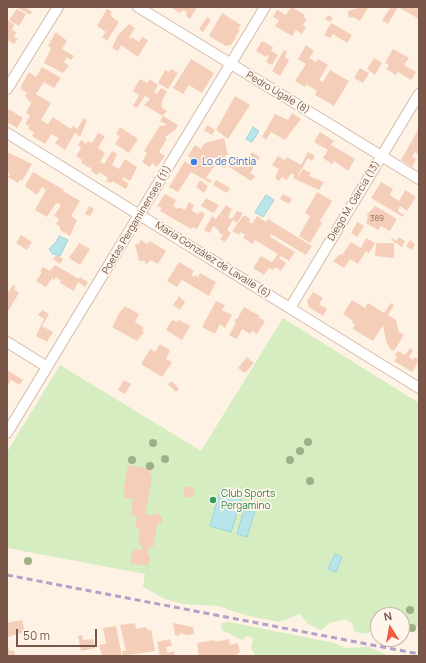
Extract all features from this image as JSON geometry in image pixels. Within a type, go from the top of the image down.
[{"type":"street","points":[[7,89],[58,7]]},
{"type":"street","name":"Pedro Ugale (8)","points":[[138,7],[419,179]]},
{"type":"street","name":"Poetas Pergaminenses (11)","points":[[7,433],[141,215],[265,7]]},
{"type":"street","name":"Diego M. García (13)","points":[[290,308],[419,94]]},
{"type":"street","name":"María González de Lavalle (6)","points":[[7,133],[419,388]]},
{"type":"street","points":[[7,342],[47,367]]},
{"type":"green space","name":"Club Sports Pergamino","points":[[283,318],[419,403],[419,627],[410,625],[410,607],[370,607],[370,631],[366,634],[354,631],[352,623],[345,619],[330,623],[321,630],[308,624],[300,614],[280,622],[248,616],[218,606],[184,604],[165,599],[143,587],[145,574],[7,548],[7,452],[60,365],[201,451]]},
{"type":"green space","points":[[229,622],[335,643],[345,648],[369,647],[390,656],[255,656],[251,647],[253,640],[252,637],[247,636],[242,640],[222,630],[221,623]]},
{"type":"water","points":[[253,127],[259,131],[252,142],[246,139]]},
{"type":"water","points":[[266,195],[274,200],[263,217],[255,212]]},
{"type":"water","points":[[59,236],[68,240],[60,256],[53,254],[49,249],[56,242]]},
{"type":"water","points":[[221,488],[243,494],[231,532],[210,526]]},
{"type":"water","points":[[244,510],[250,512],[251,510],[255,511],[247,537],[237,534]]},
{"type":"water","points":[[335,554],[342,557],[336,572],[328,569]]},
{"type":"building","points":[[17,7],[25,7],[32,12],[30,15]]},
{"type":"building","points":[[197,7],[190,19],[186,16],[187,12],[183,10],[180,13],[172,8]]},
{"type":"building","points":[[291,7],[305,15],[303,17],[307,19],[303,25],[306,27],[302,34],[296,30],[292,36],[275,26],[279,20],[273,17],[277,10],[286,15]]},
{"type":"building","points":[[361,7],[368,8],[360,21],[353,17],[349,18],[348,11]]},
{"type":"building","points":[[391,7],[398,7],[388,24],[382,20]]},
{"type":"building","points":[[398,7],[419,8],[419,19]]},
{"type":"building","points":[[17,9],[26,14],[19,26],[9,20]]},
{"type":"building","points":[[107,9],[112,12],[110,14],[113,18],[119,22],[107,41],[102,37],[106,32],[97,26]]},
{"type":"building","points":[[222,13],[241,25],[236,36],[234,35],[236,37],[231,45],[226,46],[209,36]]},
{"type":"building","points":[[328,15],[333,18],[330,22],[325,19]]},
{"type":"building","points":[[207,17],[211,20],[203,32],[199,29]]},
{"type":"building","points":[[7,20],[14,24],[12,30],[16,32],[14,37],[18,39],[14,44],[9,41],[7,43]]},
{"type":"building","points":[[331,23],[352,35],[347,43],[333,34],[330,38],[324,35]]},
{"type":"building","points":[[129,24],[135,28],[129,38],[131,39],[132,37],[139,42],[142,37],[148,40],[138,57],[121,45],[118,51],[112,48],[118,35]]},
{"type":"building","points":[[56,32],[67,41],[62,49],[74,56],[71,60],[67,57],[64,62],[69,66],[63,73],[44,63],[51,48],[48,46]]},
{"type":"building","points":[[262,41],[273,47],[271,51],[278,55],[272,65],[266,62],[269,56],[267,55],[266,57],[256,51]]},
{"type":"building","points":[[306,45],[314,51],[309,58],[316,62],[318,59],[328,65],[319,80],[323,82],[330,70],[349,81],[334,106],[315,95],[317,91],[306,84],[305,87],[295,81],[306,64],[298,59]]},
{"type":"building","points":[[393,49],[409,58],[404,65],[416,72],[411,80],[398,72],[396,75],[386,69],[389,65],[385,63]]},
{"type":"building","points":[[284,50],[287,52],[285,57],[289,60],[280,76],[272,71]]},
{"type":"building","points":[[374,58],[382,63],[375,75],[367,69]]},
{"type":"building","points":[[191,59],[214,73],[202,93],[189,85],[183,94],[173,88]]},
{"type":"building","points":[[42,67],[61,78],[54,88],[44,82],[36,94],[51,103],[41,120],[48,124],[53,117],[71,129],[73,126],[77,129],[84,118],[87,120],[80,137],[75,133],[65,150],[55,143],[59,138],[51,134],[45,144],[32,136],[34,132],[28,129],[29,126],[25,124],[30,116],[26,113],[31,103],[25,96],[27,93],[21,89],[22,84],[29,72],[36,77]]},
{"type":"building","points":[[360,68],[369,73],[363,83],[354,78]]},
{"type":"building","points":[[171,69],[178,73],[168,89],[158,83],[165,70],[169,72]]},
{"type":"building","points":[[140,79],[147,83],[150,79],[158,85],[154,92],[157,94],[161,88],[167,91],[161,104],[161,107],[167,111],[163,116],[144,105],[150,99],[145,96],[137,108],[133,106],[139,95],[133,91]]},
{"type":"building","points":[[235,96],[250,105],[228,139],[216,130]]},
{"type":"building","points":[[9,109],[23,118],[17,128],[7,122],[7,113]]},
{"type":"building","points":[[292,113],[301,119],[285,140],[271,132],[266,140],[262,137],[275,114],[288,120]]},
{"type":"building","points":[[163,116],[178,125],[175,130],[165,137],[167,139],[159,152],[165,156],[157,167],[152,163],[150,167],[142,162],[147,153],[144,151],[160,126],[167,125],[160,121]]},
{"type":"building","points":[[207,125],[215,130],[212,135],[204,130]]},
{"type":"building","points":[[120,127],[138,139],[129,153],[115,144],[120,136],[116,134]]},
{"type":"building","points":[[419,128],[419,155],[415,152],[412,157],[416,159],[412,167],[401,160]]},
{"type":"building","points":[[320,132],[334,141],[331,145],[355,159],[348,171],[334,161],[332,164],[323,158],[328,150],[314,142]]},
{"type":"building","points":[[98,133],[105,136],[98,148],[105,153],[100,162],[104,164],[112,151],[117,154],[112,165],[119,169],[125,159],[137,167],[130,181],[123,177],[122,179],[129,184],[126,189],[112,181],[111,183],[106,181],[108,178],[99,172],[97,175],[91,171],[92,169],[81,163],[82,160],[76,156],[81,148],[78,145],[81,140],[86,144],[88,141],[92,143]]},
{"type":"building","points":[[224,138],[228,155],[225,155],[226,159],[223,163],[227,166],[225,168],[214,163],[217,159],[214,157],[211,162],[215,165],[206,178],[212,181],[210,183],[191,172],[178,192],[169,187],[185,161],[190,165],[194,160],[188,156],[195,145],[201,149],[205,143]]},
{"type":"building","points":[[7,152],[32,164],[22,181],[20,180],[18,183],[8,177],[10,174],[7,172]]},
{"type":"building","points":[[252,152],[260,157],[250,173],[255,176],[251,181],[228,166],[232,159],[243,167]]},
{"type":"building","points":[[308,152],[315,156],[312,161],[308,158],[298,175],[299,176],[303,169],[311,173],[309,176],[324,182],[319,190],[293,178],[294,175],[291,173],[287,180],[282,177],[279,181],[275,178],[279,169],[272,165],[278,156],[285,160],[287,157],[301,165]]},
{"type":"building","points":[[33,172],[80,201],[71,216],[77,220],[70,236],[60,230],[60,227],[56,224],[59,219],[54,216],[61,205],[56,203],[47,217],[35,210],[46,190],[42,187],[37,195],[25,186]]},
{"type":"building","points":[[200,180],[208,186],[204,193],[196,187]]},
{"type":"building","points":[[216,180],[230,188],[227,193],[213,185]]},
{"type":"building","points":[[381,182],[393,189],[390,195],[399,201],[405,190],[416,197],[407,211],[400,206],[398,211],[404,215],[403,217],[371,198]]},
{"type":"building","points":[[317,192],[332,201],[320,221],[322,223],[310,243],[299,236],[310,216],[305,213]]},
{"type":"building","points":[[165,194],[176,200],[173,206],[178,209],[179,207],[185,210],[189,202],[194,205],[192,211],[198,214],[200,211],[205,214],[197,229],[193,227],[191,229],[160,211],[162,208],[157,206]]},
{"type":"building","points":[[283,194],[292,199],[289,204],[280,199]]},
{"type":"building","points":[[206,198],[219,205],[214,213],[201,206]]},
{"type":"building","points":[[226,205],[232,209],[228,217],[232,219],[237,211],[243,213],[237,223],[233,220],[227,230],[231,233],[225,242],[220,239],[223,235],[213,226],[210,233],[204,230],[212,216],[216,219]]},
{"type":"building","points":[[89,206],[94,209],[90,216],[85,214]]},
{"type":"building","points":[[375,206],[397,219],[390,231],[381,226],[378,230],[366,223],[368,218],[367,215]]},
{"type":"building","points":[[244,215],[250,219],[249,222],[252,224],[257,216],[266,222],[268,219],[312,246],[306,255],[271,234],[270,237],[295,252],[289,261],[281,256],[279,258],[286,263],[281,271],[275,267],[273,270],[269,268],[264,275],[253,268],[261,256],[272,262],[278,254],[255,240],[253,244],[243,238],[245,235],[240,232],[239,235],[232,231]]},
{"type":"building","points":[[357,222],[364,226],[357,237],[351,233]]},
{"type":"building","points":[[21,235],[32,242],[27,250],[16,243]]},
{"type":"building","points":[[399,237],[405,241],[402,247],[391,240],[392,238],[397,241]]},
{"type":"building","points":[[366,238],[375,243],[369,253],[366,251],[358,264],[350,259],[344,268],[333,261],[340,254],[342,255],[351,242],[361,248]]},
{"type":"building","points":[[139,239],[147,244],[150,241],[166,251],[158,264],[151,260],[145,265],[145,261],[139,261],[135,244],[141,243]]},
{"type":"building","points":[[410,240],[415,244],[412,250],[406,246]]},
{"type":"building","points":[[79,243],[90,249],[80,265],[69,258]]},
{"type":"building","points":[[376,243],[394,243],[394,258],[375,256]]},
{"type":"building","points":[[56,255],[63,259],[60,264],[53,259]]},
{"type":"building","points":[[179,262],[194,271],[191,276],[194,277],[195,275],[198,277],[200,273],[216,282],[209,296],[182,280],[177,287],[167,281]]},
{"type":"building","points":[[55,265],[79,279],[80,277],[88,282],[85,287],[78,282],[74,291],[60,283],[61,281],[56,277],[54,280],[52,278],[46,287],[36,281],[42,272],[40,271],[43,267],[50,271]]},
{"type":"building","points":[[13,285],[16,286],[14,289],[19,293],[7,313],[7,294]]},
{"type":"building","points":[[313,292],[323,298],[319,304],[327,309],[323,316],[309,307],[307,301]]},
{"type":"building","points":[[179,296],[185,302],[180,310],[173,305]]},
{"type":"building","points":[[352,300],[365,308],[368,303],[384,313],[391,303],[394,305],[388,315],[396,320],[399,332],[404,335],[394,351],[390,349],[386,341],[383,325],[373,341],[353,329],[355,324],[352,323],[353,321],[343,314]]},
{"type":"building","points":[[216,301],[225,305],[222,310],[232,315],[225,328],[220,324],[215,334],[202,327]]},
{"type":"building","points":[[125,306],[139,314],[135,322],[144,328],[142,331],[144,332],[137,341],[112,327],[121,310]]},
{"type":"building","points":[[244,307],[260,316],[259,318],[265,321],[257,334],[252,331],[250,334],[242,329],[237,339],[229,335],[236,323],[235,319],[237,319]]},
{"type":"building","points":[[42,310],[49,314],[42,326],[53,332],[47,342],[36,336],[44,319],[38,315]]},
{"type":"building","points":[[172,320],[177,322],[179,320],[190,326],[182,340],[166,330]]},
{"type":"building","points":[[160,344],[170,350],[166,359],[172,362],[162,377],[141,364],[150,349],[155,352]]},
{"type":"building","points":[[410,348],[413,350],[409,357],[413,360],[415,357],[419,360],[412,372],[394,361],[397,357],[395,355],[398,351],[405,355]]},
{"type":"building","points":[[247,357],[254,363],[245,373],[238,368]]},
{"type":"building","points":[[7,370],[23,380],[20,385],[11,380],[7,386]]},
{"type":"building","points":[[124,380],[131,384],[125,394],[118,390]]},
{"type":"building","points":[[172,381],[179,389],[176,392],[168,384]]},
{"type":"building","points":[[128,465],[151,469],[150,476],[152,477],[145,514],[155,515],[158,513],[162,517],[162,522],[157,524],[153,547],[149,547],[147,554],[150,555],[148,566],[130,563],[133,549],[141,550],[143,545],[139,545],[138,541],[140,529],[135,528],[137,516],[131,515],[133,499],[124,498],[125,494],[123,493]]},
{"type":"building","points":[[187,487],[191,487],[193,488],[193,496],[187,497],[184,494],[184,490]]},
{"type":"building","points":[[22,620],[25,632],[7,637],[7,623]]},
{"type":"building","points":[[135,623],[136,629],[146,627],[147,630],[151,630],[155,651],[123,656],[122,651],[126,651],[120,625]]},
{"type":"building","points":[[173,623],[193,627],[194,634],[188,635],[180,633],[179,636],[175,635]]},
{"type":"building","points":[[116,626],[122,656],[102,656],[99,645],[106,644],[103,628]]},
{"type":"building","points":[[82,635],[83,640],[93,639],[95,648],[81,651],[78,636]]},
{"type":"building","points":[[170,639],[172,646],[166,647],[168,653],[174,651],[175,656],[160,656],[157,642]]},
{"type":"building","points":[[229,639],[230,645],[238,643],[240,652],[237,653],[238,656],[199,656],[197,643],[215,640],[215,642]]},
{"type":"building","points":[[8,646],[10,651],[14,650],[15,656],[7,656]]},
{"type":"railway","points":[[7,575],[419,654]]},
{"type":"place","name":"Lo de Cintia","points":[[194,162]]},
{"type":"place","name":"Club Sports Pergamino","points":[[213,500]]}]
